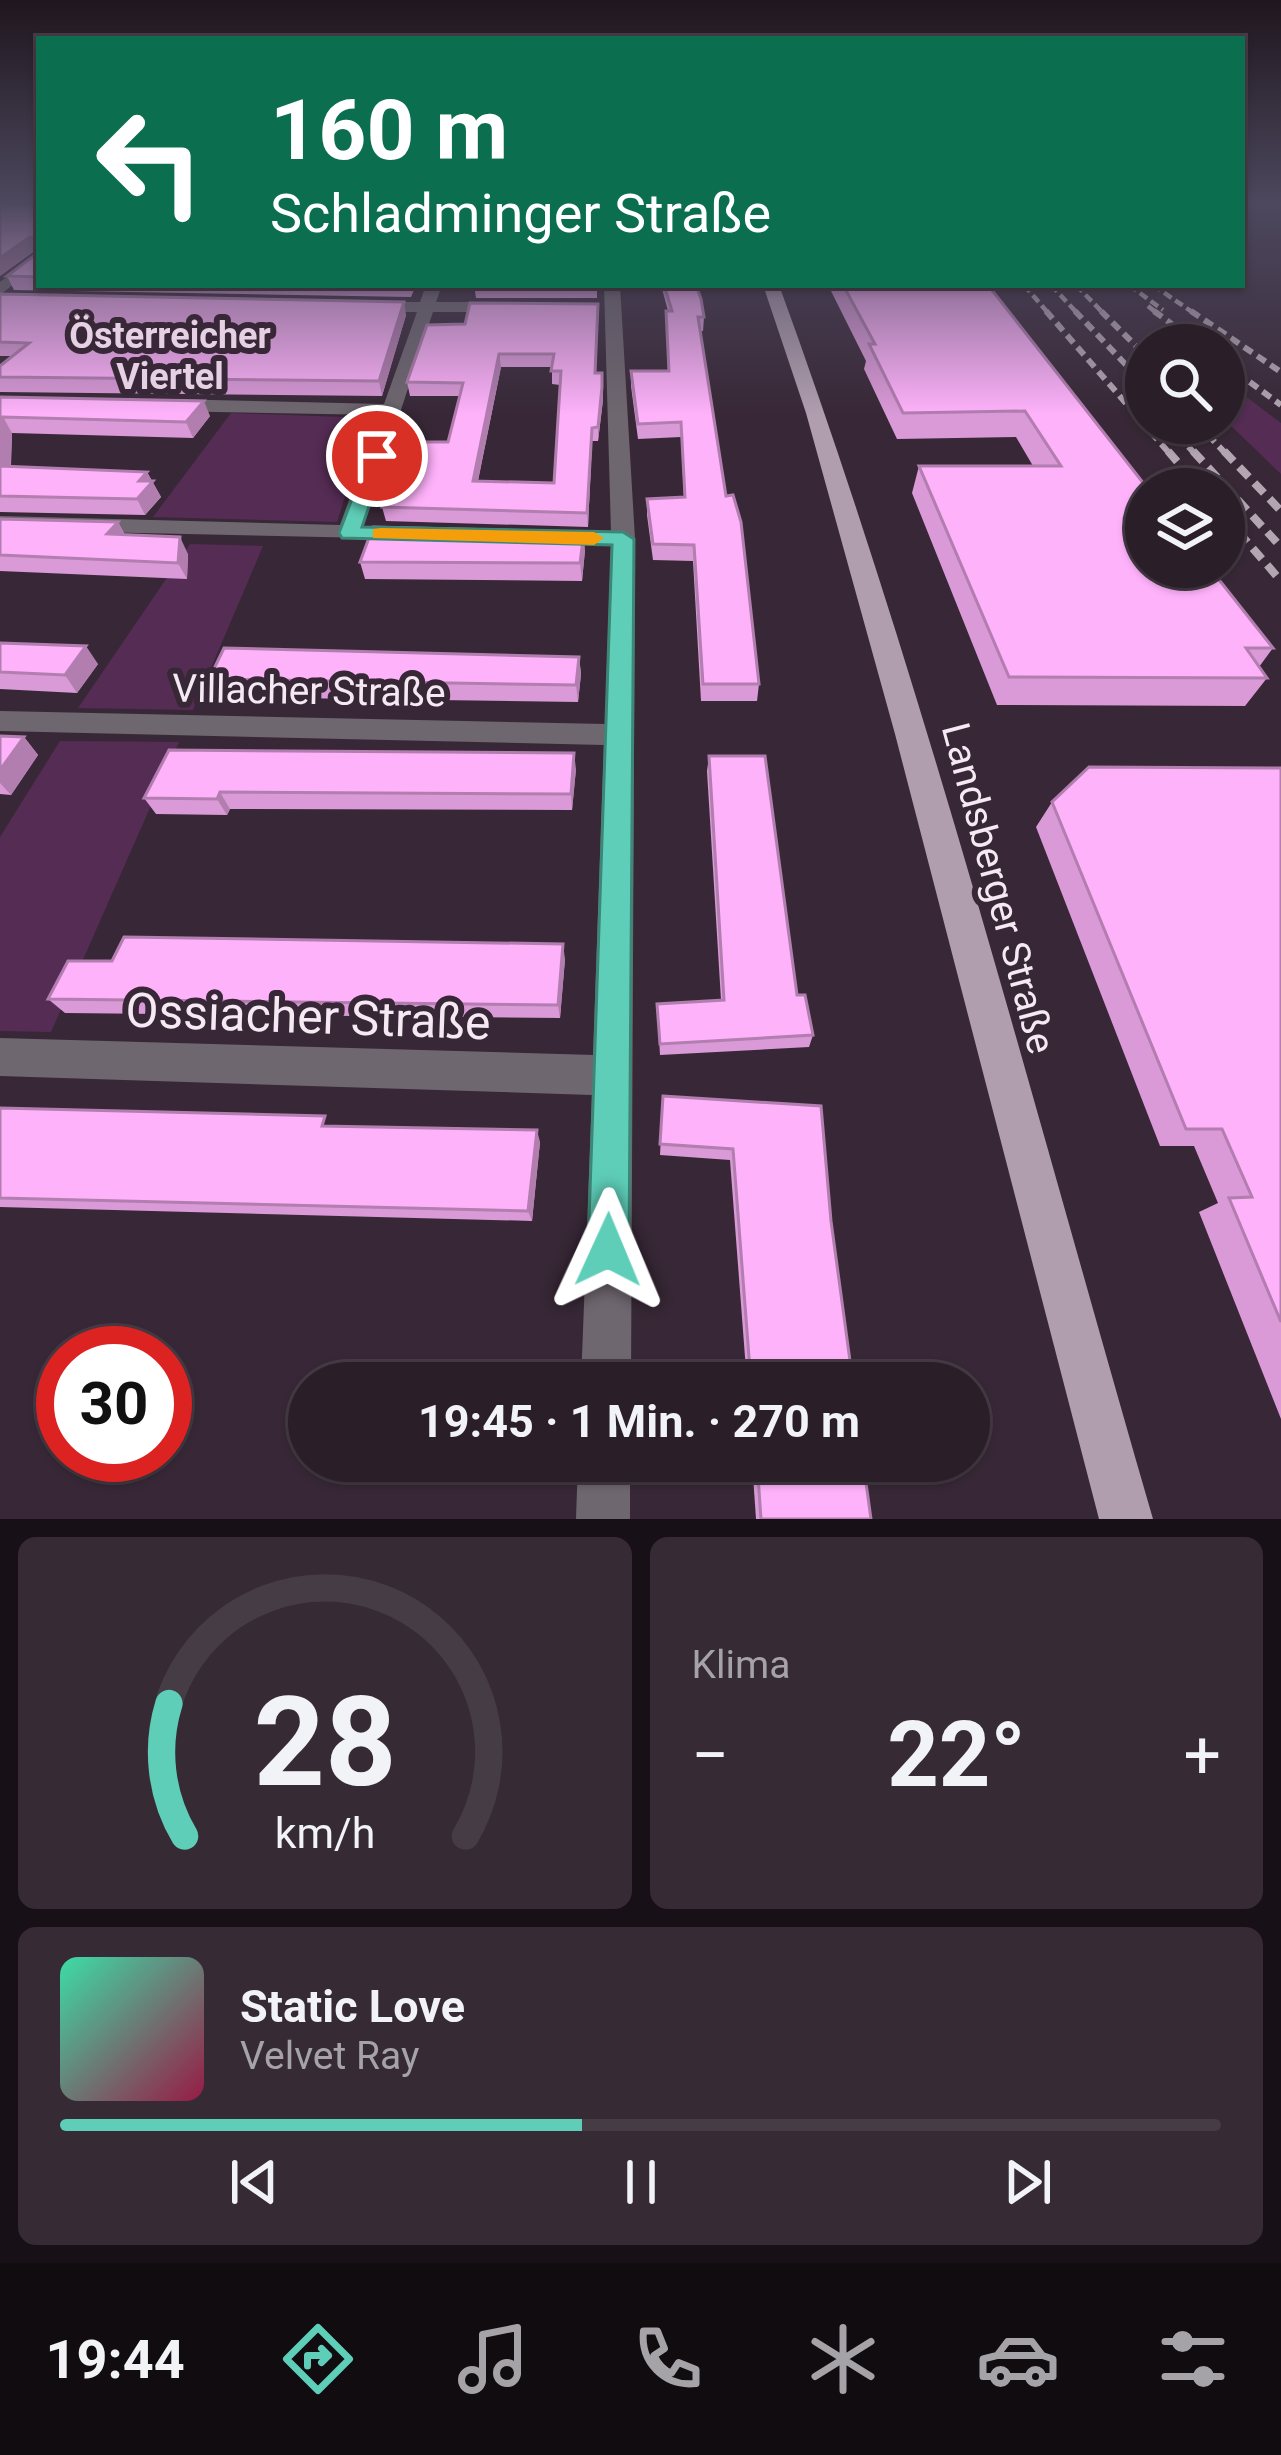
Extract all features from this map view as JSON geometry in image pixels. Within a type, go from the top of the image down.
[{"type":"main road","name":"Landsberger Straße","points":[[772,288],[816,413],[910,734],[1126,1519]]},
{"type":"street","points":[[0,294],[22,273]]},
{"type":"street","points":[[350,533],[433,288]]},
{"type":"street","points":[[0,294],[25,300]]},
{"type":"street","points":[[606,1362],[623,539],[609,299]]},
{"type":"street","points":[[340,307],[532,307]]},
{"type":"street","points":[[146,404],[393,410]]},
{"type":"street","points":[[0,523],[440,535]]},
{"type":"street","points":[[530,537],[623,539]]},
{"type":"street","name":"Villacher Straße","points":[[0,721],[616,735]]},
{"type":"street","name":"Ossiacher Straße","points":[[0,1057],[612,1076]]},
{"type":"street","points":[[603,1519],[604,1482]]},
{"type":"shaded area","points":[[1245,396],[1281,423],[1281,474],[1245,439]]},
{"type":"shaded area","points":[[231,413],[370,418],[337,522],[153,517]]},
{"type":"shaded area","points":[[190,544],[263,546],[193,710],[78,708]]},
{"type":"shaded area","points":[[60,741],[179,742],[51,1032],[0,1031],[0,837]]},
{"type":"building","points":[[11,273],[36,273],[36,277],[7,276]]},
{"type":"building","points":[[665,288],[697,288],[726,496],[733,495],[741,522],[759,684],[703,684],[694,545],[653,544],[647,499],[685,497],[681,422],[638,424],[631,371],[669,371],[666,311],[672,311]]},
{"type":"building","points":[[845,288],[990,288],[1132,468],[1125,468],[1125,588],[1226,588],[1273,648],[1246,648],[1267,678],[1009,677],[919,466],[1061,466],[1025,411],[903,413],[869,344],[875,344]]},
{"type":"building","points":[[0,294],[404,302],[379,381],[0,377],[0,366],[29,343],[0,342]]},
{"type":"building","points":[[470,303],[598,304],[595,373],[602,373],[602,387],[598,427],[592,428],[587,513],[382,507],[407,442],[448,442],[463,383],[407,382],[427,325],[465,324]],"holes":[[[499,354],[554,354],[551,371],[561,371],[554,483],[473,481]]]},
{"type":"building","points":[[0,397],[204,401],[186,422],[3,417],[0,466]]},
{"type":"building","points":[[0,466],[147,472],[139,481],[153,481],[137,499],[0,496]]},
{"type":"building","points":[[0,519],[118,522],[107,534],[180,537],[178,563],[0,555]]},
{"type":"building","points":[[373,527],[584,532],[580,563],[360,562]]},
{"type":"building","points":[[0,643],[86,646],[65,675],[0,672]]},
{"type":"building","points":[[224,648],[579,657],[576,685],[209,679]]},
{"type":"building","points":[[0,736],[24,737],[0,770]]},
{"type":"building","points":[[169,750],[574,753],[571,794],[220,792],[217,799],[144,798]]},
{"type":"building","points":[[709,756],[765,756],[797,995],[805,995],[813,1035],[660,1044],[657,1004],[724,1000]]},
{"type":"building","points":[[1089,767],[1281,768],[1281,1322],[1229,1198],[1252,1197],[1222,1129],[1186,1129],[1052,802]]},
{"type":"building","points":[[124,937],[563,944],[558,1005],[48,999],[68,961],[112,961]]},
{"type":"building","points":[[663,1096],[821,1106],[850,1362],[749,1362],[733,1149],[660,1144]]},
{"type":"building","points":[[0,1108],[325,1116],[322,1126],[537,1130],[528,1211],[0,1198]]},
{"type":"building","points":[[758,1482],[866,1482],[871,1519],[761,1519]]},
{"type":"railway","points":[[1027,288],[1049,314]]},
{"type":"railway","points":[[1054,288],[1078,314]]},
{"type":"railway","points":[[1079,288],[1104,314]]},
{"type":"railway","points":[[1133,288],[1163,310]]},
{"type":"railway","points":[[1157,288],[1195,314]]},
{"type":"railway","points":[[1148,306],[1157,313]]},
{"type":"railway","points":[[1046,311],[1170,454]]},
{"type":"railway","points":[[1075,311],[1125,364]]},
{"type":"railway","points":[[1101,311],[1104,314]]},
{"type":"railway","points":[[1154,311],[1157,313]]},
{"type":"railway","points":[[1191,311],[1281,372]]},
{"type":"railway","points":[[1157,313],[1172,324]]},
{"type":"railway","points":[[1104,314],[1125,335]]},
{"type":"railway","points":[[1245,378],[1281,405]]},
{"type":"railway","points":[[1186,444],[1195,454]]},
{"type":"railway","points":[[1217,444],[1226,454]]},
{"type":"railway","points":[[1168,451],[1183,468]]},
{"type":"railway","points":[[1193,451],[1281,547]]},
{"type":"railway","points":[[1224,451],[1281,511]]},
{"type":"railway","points":[[1245,539],[1281,581]]},
{"type":"slow traffic","points":[[381,534],[594,538]]},
{"type":"district","name":"Österreicher Viertel","points":[[170,356]]},
{"type":"route","points":[[377,456],[350,533],[623,539],[608,1250]]}]
